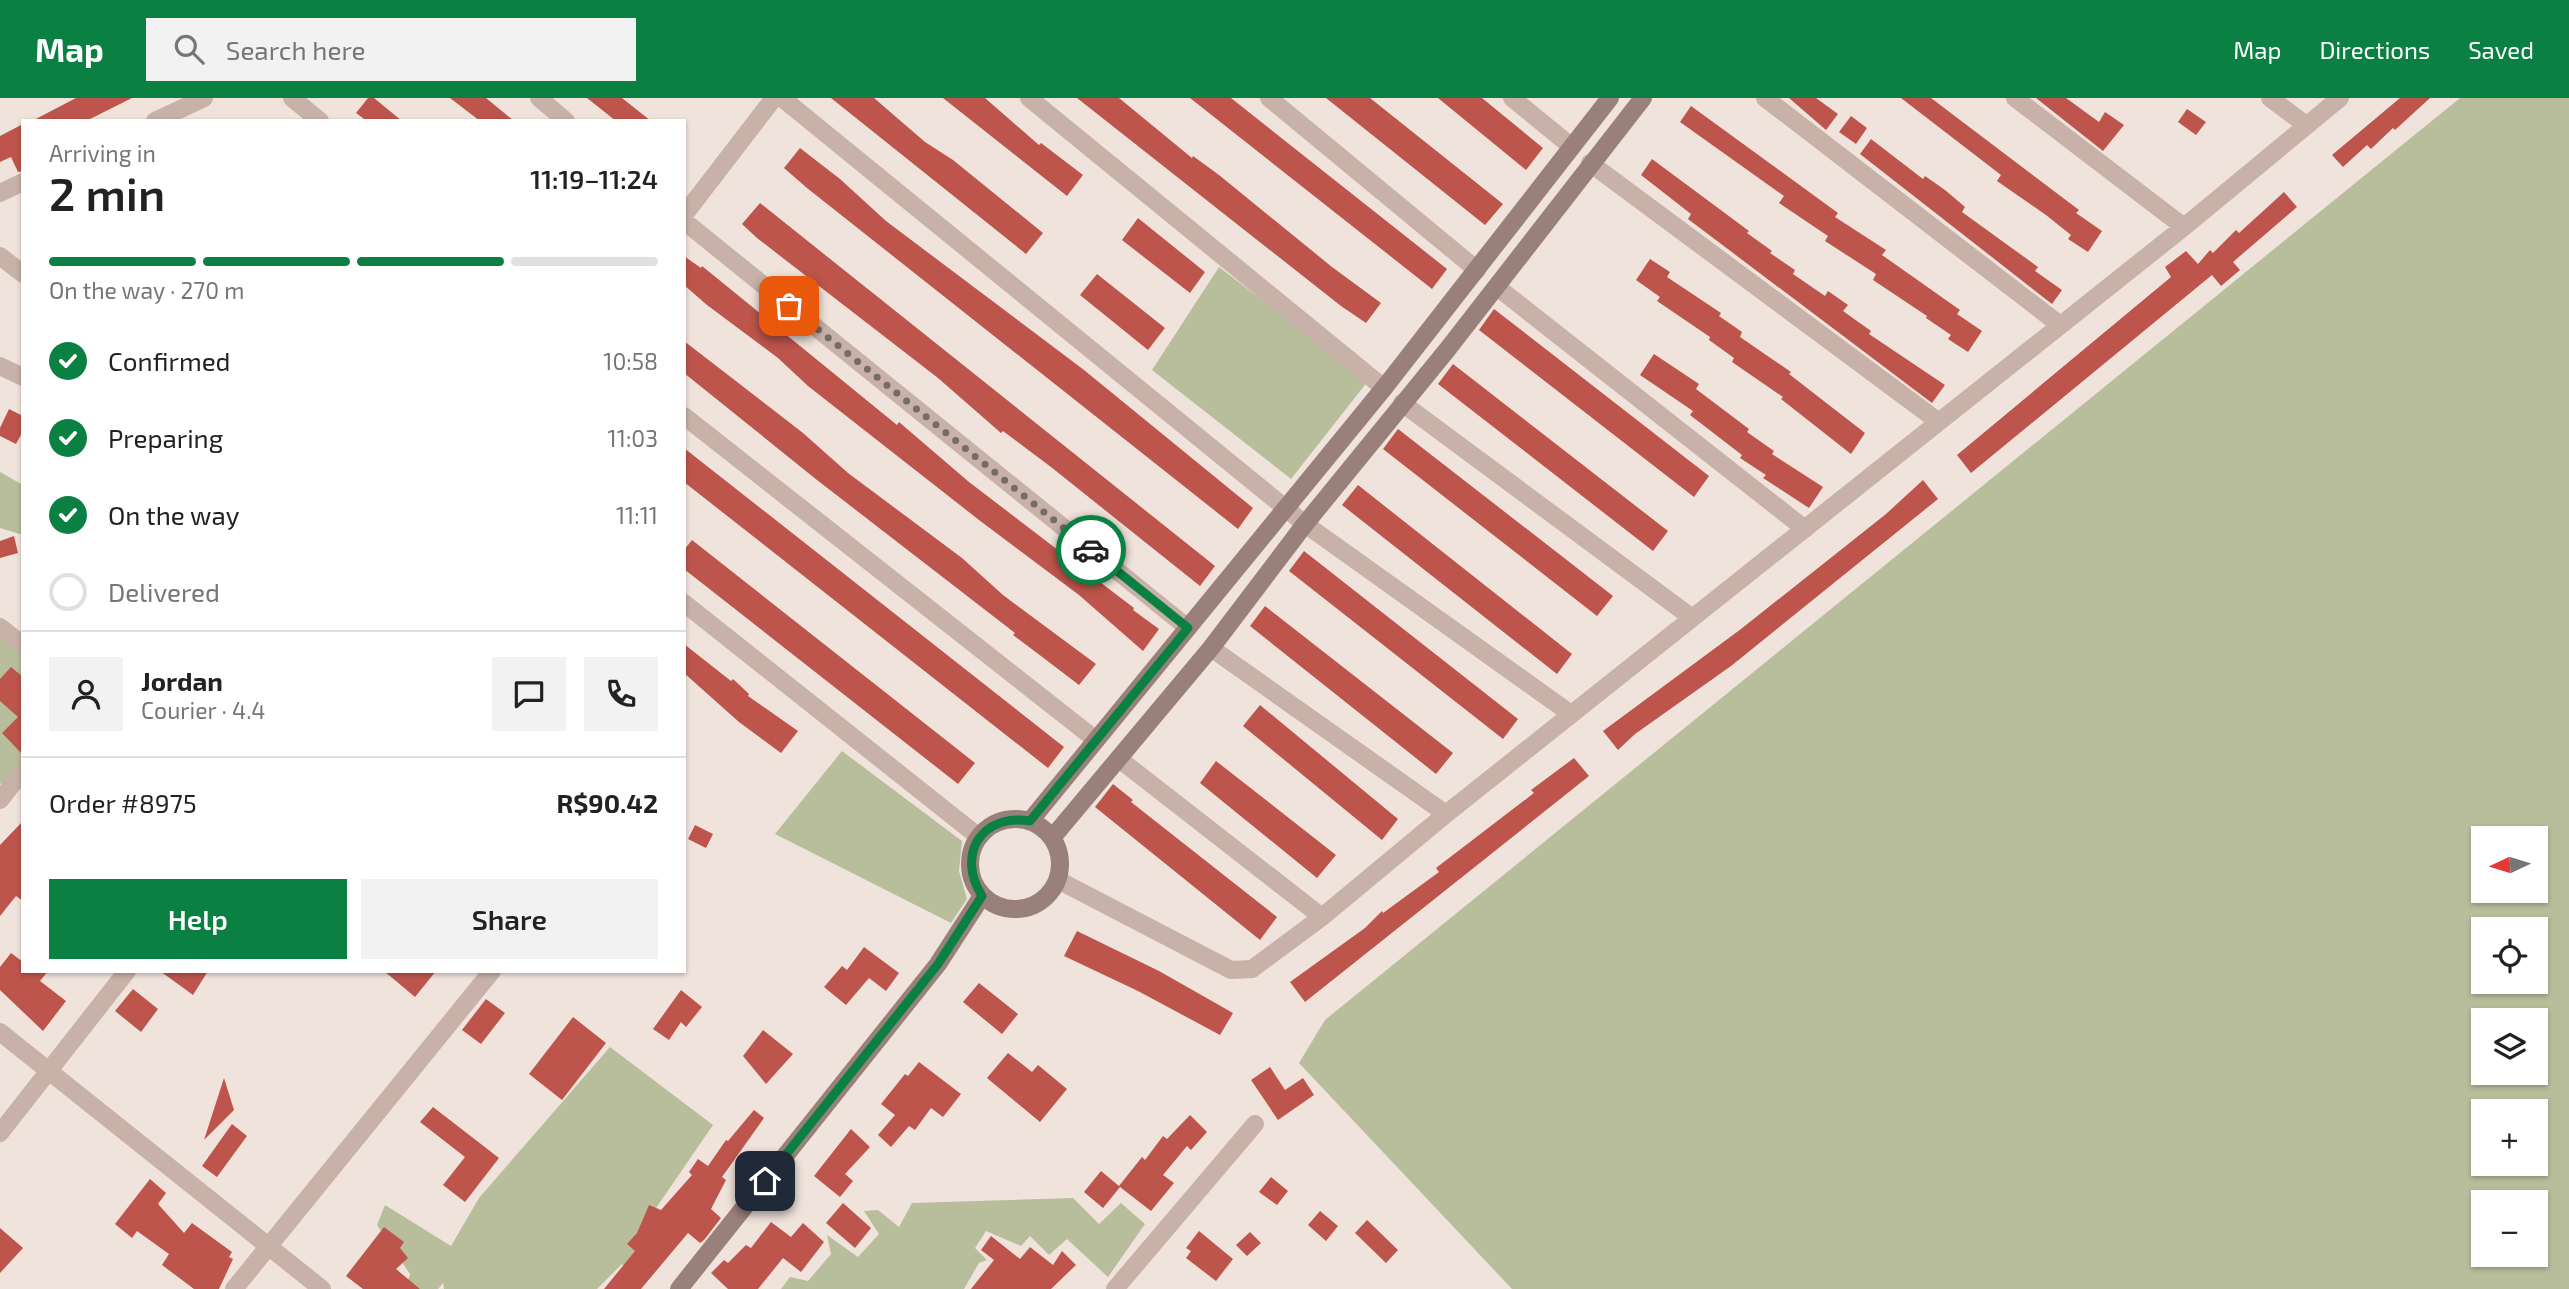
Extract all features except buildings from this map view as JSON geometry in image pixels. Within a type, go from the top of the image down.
[{"type":"street","points":[[159,119],[204,98]]},
{"type":"street","points":[[292,98],[318,119]]},
{"type":"street","points":[[539,98],[564,119]]},
{"type":"street","points":[[686,212],[774,98]]},
{"type":"street","points":[[782,98],[1305,524],[1571,713]]},
{"type":"street","points":[[1029,98],[1384,388]]},
{"type":"street","points":[[1269,98],[1477,271]]},
{"type":"street","points":[[1512,98],[1572,147]]},
{"type":"street","points":[[1030,821],[1287,509],[1611,98]]},
{"type":"street","points":[[1052,838],[1211,648],[1305,524],[1497,287],[1590,163],[1643,98]]},
{"type":"street","points":[[1765,98],[2060,325]]},
{"type":"street","points":[[2015,98],[2184,227]]},
{"type":"street","points":[[2270,98],[2306,125]]},
{"type":"street","points":[[1058,880],[1231,970],[1252,969],[1322,917],[1571,713],[2184,227],[2340,98]]},
{"type":"street","points":[[1590,163],[1939,422]]},
{"type":"street","points":[[0,193],[21,183]]},
{"type":"street","points":[[686,223],[1188,628]]},
{"type":"street","points":[[0,256],[21,272]]},
{"type":"street","points":[[1497,287],[1805,529]]},
{"type":"street","points":[[0,366],[21,376]]},
{"type":"street","points":[[1402,402],[1691,617]]},
{"type":"street","points":[[686,418],[1096,740]]},
{"type":"street","points":[[686,605],[979,837]]},
{"type":"street","points":[[0,627],[21,643]]},
{"type":"street","points":[[1211,648],[1446,814]]},
{"type":"street","points":[[1119,759],[1322,917]]},
{"type":"street","points":[[0,800],[21,774]]},
{"type":"street","points":[[1002,821],[1030,821],[1052,838],[1059,851],[1058,880],[1040,903],[1025,909],[1010,910],[995,905],[982,896],[970,867],[972,852],[979,837],[1002,821]]},
{"type":"street","points":[[679,1289],[938,964],[982,896]]},
{"type":"street","points":[[0,1133],[125,973]]},
{"type":"street","points":[[234,1289],[490,973]]},
{"type":"street","points":[[0,1032],[322,1289]]},
{"type":"street","points":[[1115,1289],[1255,1124]]},
{"type":"green space","points":[[2460,98],[2569,98],[2569,1289],[1512,1289],[1299,1063],[1325,1020]]},
{"type":"green space","points":[[1219,267],[1368,381],[1291,479],[1152,370]]},
{"type":"green space","points":[[0,472],[21,484],[21,534],[0,528]]},
{"type":"green space","points":[[0,627],[21,643],[21,773],[8,789],[0,783]]},
{"type":"green space","points":[[842,751],[962,841],[959,871],[967,899],[951,923],[775,834]]},
{"type":"green space","points":[[610,1047],[713,1125],[641,1230],[639,1281],[622,1264],[597,1289],[444,1289],[443,1283],[438,1289],[405,1289],[410,1274],[377,1225],[385,1205],[451,1246],[479,1198]]},
{"type":"green space","points":[[1073,1198],[1099,1224],[1121,1203],[1145,1224],[1108,1277],[1067,1239],[1049,1255],[1030,1236],[1021,1246],[986,1231],[975,1248],[987,1260],[979,1263],[964,1289],[781,1289],[790,1277],[808,1281],[831,1254],[827,1235],[858,1257],[879,1234],[864,1211],[878,1210],[899,1227],[912,1203]]},
{"type":"way so far","points":[[789,306],[1091,550]]},
{"type":"route","points":[[765,1181],[938,964],[982,896],[970,867],[972,852],[979,837],[989,827],[1002,821],[1030,821],[1188,628],[1091,550]]}]
